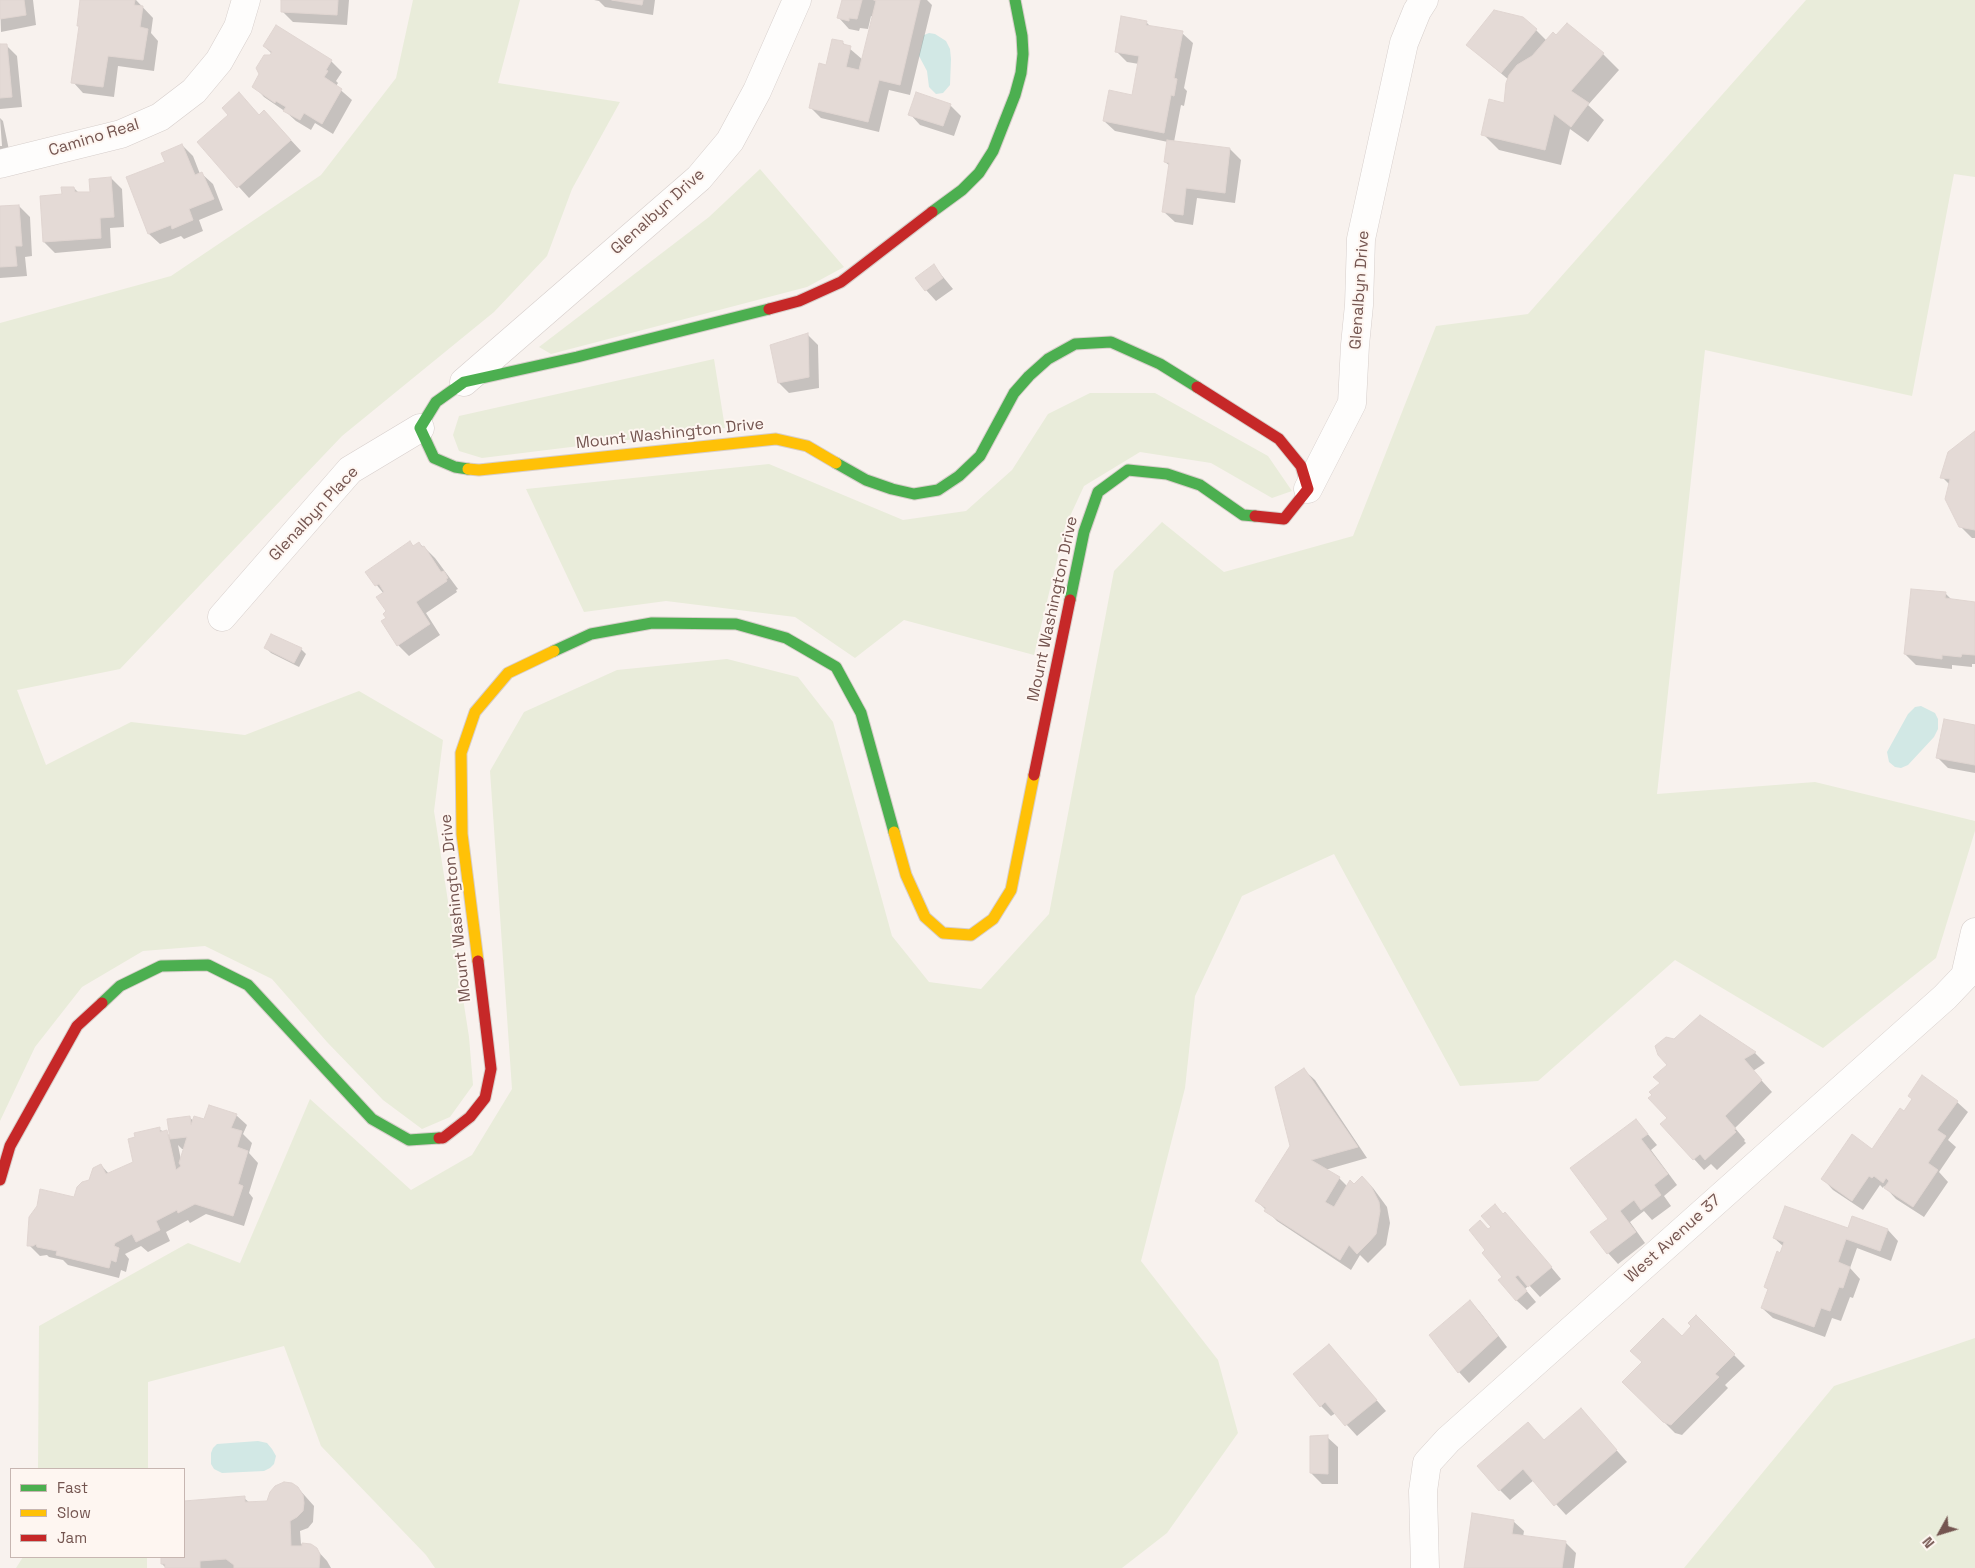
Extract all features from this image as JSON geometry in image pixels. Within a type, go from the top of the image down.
[{"type":"street","name":"Camino Real","points":[[0,164],[121,134],[160,117],[194,91],[219,62],[238,27],[246,0]]},
{"type":"street","name":"Glenalbyn Drive","points":[[464,382],[699,178],[730,141],[757,91],[797,0]]},
{"type":"street","points":[[420,428],[436,402],[464,382],[736,318],[799,301],[841,282],[962,190],[978,173],[993,151],[1015,95],[1021,73],[1022,36],[1015,0]]},
{"type":"street","name":"Glenalbyn Drive","points":[[1308,489],[1352,403],[1359,305],[1361,239],[1404,43],[1416,11],[1424,0]]},
{"type":"street","name":"Mount Washington Drive","points":[[0,1180],[10,1146],[77,1026],[120,986],[161,966],[208,965],[248,986],[372,1119],[409,1140],[443,1138],[470,1117],[485,1098],[491,1069],[462,834],[461,753],[475,712],[508,673],[591,634],[652,623],[736,624],[786,638],[836,667],[861,713],[906,875],[925,917],[944,933],[971,935],[993,919],[1011,890],[1084,532],[1098,492],[1128,470],[1166,474],[1200,485],[1243,515],[1284,519],[1308,489],[1301,466],[1279,438],[1160,364],[1111,342],[1075,344],[1048,359],[1029,376],[1014,394],[980,456],[959,476],[938,490],[914,494],[866,480],[807,446],[776,439],[479,470],[455,467],[434,458],[420,428]]},
{"type":"street","name":"Glenalbyn Place","points":[[222,616],[350,470],[420,428]]},
{"type":"street","name":"West Avenue 37","points":[[1425,1568],[1423,1491],[1427,1463],[1448,1440],[1945,997],[1965,976],[1975,932]]},
{"type":"green space","points":[[413,0],[520,0],[498,83],[620,102],[572,189],[547,256],[494,312],[342,436],[120,669],[17,690],[46,765],[131,722],[245,735],[359,691],[443,740],[434,811],[469,1037],[473,1085],[450,1117],[422,1129],[383,1100],[327,1042],[272,979],[205,946],[143,951],[82,987],[35,1047],[0,1121],[0,323],[171,276],[321,175],[396,78]]},
{"type":"green space","points":[[1806,0],[1975,0],[1975,177],[1954,174],[1912,396],[1705,350],[1657,794],[1815,782],[1975,821],[1975,831],[1936,958],[1823,1048],[1675,960],[1538,1081],[1460,1086],[1334,854],[1242,896],[1195,996],[1185,1088],[1141,1261],[1218,1360],[1238,1433],[1167,1533],[1122,1568],[435,1568],[426,1555],[321,1446],[284,1346],[148,1382],[148,1468],[38,1468],[39,1326],[188,1243],[240,1263],[310,1099],[411,1190],[472,1155],[512,1089],[490,771],[524,712],[617,670],[727,659],[798,677],[833,722],[892,936],[929,982],[981,989],[1049,914],[1114,571],[1162,522],[1224,572],[1353,536],[1436,326],[1528,314]]},
{"type":"green space","points":[[760,169],[844,267],[807,287],[551,354],[539,347],[709,217]]},
{"type":"green space","points":[[714,359],[725,428],[482,458],[459,451],[453,435],[459,416]]},
{"type":"green space","points":[[1090,393],[1155,393],[1268,456],[1292,491],[1272,498],[1211,463],[1140,452],[1084,486],[1065,527],[1034,655],[904,620],[855,658],[795,617],[666,601],[584,612],[526,489],[769,464],[903,520],[966,511],[1012,470],[1048,414]]},
{"type":"green space","points":[[1975,1338],[1975,1568],[1684,1568],[1834,1386]]},
{"type":"green space","points":[[22,1558],[147,1558],[147,1568],[16,1568]]},
{"type":"shaded area","points":[[929,33],[935,34],[946,41],[950,49],[950,85],[943,93],[936,94],[929,87],[927,71],[919,56],[924,35]]},
{"type":"shaded area","points":[[1921,706],[1935,713],[1938,719],[1938,729],[1934,737],[1908,765],[1901,768],[1895,767],[1889,762],[1887,752],[1908,714],[1915,707]]},
{"type":"shaded area","points":[[258,1441],[267,1443],[276,1456],[274,1464],[264,1471],[222,1473],[214,1469],[211,1464],[211,1453],[217,1444]]},
{"type":"building","points":[[0,0],[24,0],[26,15],[0,19]]},
{"type":"building","points":[[80,0],[135,0],[134,5],[143,6],[140,27],[148,29],[143,60],[108,56],[103,87],[71,83],[79,26],[77,26]]},
{"type":"building","points":[[281,0],[338,0],[337,15],[281,12]]},
{"type":"building","points":[[612,0],[643,0],[642,5]]},
{"type":"building","points":[[842,0],[862,0],[857,19],[849,18],[849,21],[837,18]]},
{"type":"building","points":[[874,0],[920,0],[900,85],[879,80],[868,122],[809,108],[819,63],[826,65],[832,39],[843,41],[843,44],[851,46],[846,67],[859,70],[876,1]]},
{"type":"building","points":[[1494,10],[1523,17],[1537,29],[1501,73],[1466,45]]},
{"type":"building","points":[[1121,16],[1147,21],[1146,25],[1183,31],[1174,78],[1177,79],[1174,96],[1171,95],[1164,133],[1103,121],[1109,90],[1132,95],[1139,56],[1115,52]]},
{"type":"building","points":[[1567,23],[1604,53],[1571,91],[1589,103],[1571,127],[1554,114],[1545,150],[1481,135],[1489,99],[1504,103],[1506,83],[1509,75],[1517,65],[1532,56],[1553,32],[1556,35]]},
{"type":"building","points":[[276,25],[332,60],[324,77],[342,89],[322,124],[304,113],[300,120],[283,111],[286,107],[276,101],[275,103],[252,87],[259,74],[256,68],[264,55],[270,55],[272,52],[263,46]]},
{"type":"building","points":[[0,44],[7,44],[12,97],[0,98]]},
{"type":"building","points":[[239,92],[259,115],[264,110],[291,140],[237,188],[197,142],[228,115],[222,108]]},
{"type":"building","points":[[916,92],[951,104],[943,126],[908,115]]},
{"type":"building","points":[[1167,140],[1230,148],[1225,193],[1186,188],[1183,215],[1162,212],[1169,163],[1164,162]]},
{"type":"building","points":[[182,144],[195,175],[202,172],[214,199],[189,209],[193,220],[172,229],[171,225],[148,234],[126,177],[165,162],[161,153]]},
{"type":"building","points":[[111,177],[114,217],[100,218],[101,238],[43,242],[40,196],[62,194],[61,187],[74,187],[75,192],[90,192],[89,179]]},
{"type":"building","points":[[19,205],[22,246],[15,246],[17,266],[0,267],[0,206]]},
{"type":"building","points":[[934,264],[943,278],[925,291],[915,278]]},
{"type":"building","points":[[808,333],[809,377],[778,383],[770,345]]},
{"type":"building","points":[[1975,431],[1975,530],[1959,527],[1945,499],[1950,479],[1940,478],[1948,452]]},
{"type":"building","points":[[410,541],[413,546],[419,542],[422,547],[424,546],[441,572],[444,571],[448,578],[446,579],[447,581],[416,602],[430,624],[397,646],[381,621],[386,618],[383,614],[386,611],[376,597],[384,592],[379,584],[375,586],[365,572]]},
{"type":"building","points":[[1911,589],[1946,592],[1945,598],[1975,602],[1975,655],[1962,654],[1961,657],[1942,655],[1942,659],[1904,654]]},
{"type":"building","points":[[271,634],[302,648],[294,663],[264,648]]},
{"type":"building","points":[[1944,719],[1975,725],[1975,765],[1936,758]]},
{"type":"building","points":[[1700,1015],[1756,1052],[1744,1059],[1762,1080],[1725,1116],[1736,1129],[1734,1130],[1736,1132],[1705,1160],[1700,1154],[1693,1160],[1660,1124],[1667,1118],[1648,1098],[1652,1095],[1649,1092],[1660,1083],[1653,1077],[1667,1065],[1658,1055],[1655,1046],[1666,1037],[1674,1039]]},
{"type":"building","points":[[1304,1068],[1358,1147],[1311,1160],[1340,1177],[1325,1202],[1334,1207],[1350,1180],[1354,1184],[1362,1176],[1371,1186],[1379,1202],[1380,1211],[1376,1234],[1357,1254],[1349,1245],[1340,1260],[1264,1211],[1266,1208],[1255,1201],[1290,1146],[1275,1087]]},
{"type":"building","points":[[1922,1075],[1958,1101],[1937,1130],[1946,1136],[1928,1163],[1938,1170],[1913,1207],[1884,1188],[1889,1181],[1886,1178],[1883,1183],[1874,1176],[1872,1178],[1869,1176],[1852,1201],[1821,1179],[1852,1134],[1872,1149],[1900,1108],[1904,1111],[1912,1099],[1908,1096]]},
{"type":"building","points":[[209,1105],[237,1114],[231,1128],[242,1131],[237,1147],[248,1151],[238,1184],[243,1186],[233,1216],[195,1204],[178,1213],[177,1210],[156,1221],[160,1230],[136,1242],[132,1234],[115,1243],[114,1246],[119,1248],[116,1262],[111,1260],[109,1268],[56,1255],[57,1251],[37,1247],[36,1244],[27,1246],[29,1217],[37,1206],[40,1189],[74,1197],[77,1187],[82,1182],[89,1180],[93,1168],[101,1164],[106,1174],[133,1162],[128,1139],[135,1137],[134,1133],[160,1127],[160,1132],[167,1130],[176,1170],[181,1166],[179,1163],[187,1137],[170,1139],[167,1119],[190,1116],[191,1125],[194,1116],[204,1119]]},
{"type":"building","points":[[1636,1119],[1648,1134],[1641,1139],[1668,1174],[1654,1185],[1661,1195],[1641,1210],[1634,1200],[1620,1211],[1636,1232],[1607,1254],[1590,1232],[1608,1219],[1570,1168]]},
{"type":"building","points":[[1495,1204],[1503,1214],[1505,1212],[1552,1267],[1528,1287],[1518,1275],[1515,1277],[1527,1291],[1516,1301],[1498,1280],[1502,1277],[1482,1253],[1485,1250],[1469,1230],[1480,1220],[1488,1229],[1491,1227],[1481,1216]]},
{"type":"building","points":[[1785,1206],[1848,1228],[1852,1216],[1888,1229],[1880,1251],[1846,1239],[1838,1262],[1850,1267],[1843,1288],[1839,1287],[1830,1311],[1821,1308],[1814,1327],[1761,1308],[1768,1289],[1764,1287],[1777,1251],[1780,1253],[1784,1242],[1773,1238]]},
{"type":"building","points":[[1470,1300],[1498,1336],[1458,1373],[1429,1335]]},
{"type":"building","points":[[1696,1315],[1735,1354],[1715,1374],[1719,1377],[1671,1425],[1663,1422],[1622,1382],[1642,1362],[1630,1351],[1663,1318],[1682,1336],[1691,1326],[1688,1323]]},
{"type":"building","points":[[1329,1344],[1377,1400],[1345,1426],[1325,1402],[1320,1407],[1293,1374]]},
{"type":"building","points":[[1581,1408],[1617,1450],[1554,1506],[1523,1469],[1499,1491],[1477,1466],[1528,1422],[1544,1440]]},
{"type":"building","points":[[1328,1435],[1328,1474],[1310,1473],[1310,1436]]},
{"type":"building","points":[[284,1482],[292,1483],[298,1487],[303,1495],[303,1511],[290,1521],[291,1546],[302,1546],[302,1543],[311,1544],[317,1548],[320,1554],[319,1568],[234,1568],[234,1565],[226,1559],[200,1561],[200,1568],[165,1568],[165,1564],[161,1564],[161,1558],[185,1558],[185,1501],[245,1496],[245,1502],[267,1501],[270,1492],[275,1486]]},
{"type":"building","points":[[1472,1513],[1514,1520],[1512,1534],[1566,1541],[1562,1568],[1464,1568]]},
{"type":"traffic: fast","points":[[932,212],[962,190],[979,173],[993,151],[1015,95],[1021,73],[1023,54],[1022,36],[1015,0]]},
{"type":"traffic: fast","points":[[468,469],[455,467],[434,458],[420,428],[436,402],[464,382],[577,357],[769,309]]},
{"type":"traffic: fast","points":[[836,463],[866,480],[892,489],[914,494],[938,490],[959,476],[980,456],[1014,393],[1029,376],[1048,359],[1075,344],[1111,342],[1160,364],[1197,387]]},
{"type":"traffic: fast","points":[[1070,600],[1084,532],[1098,492],[1128,470],[1167,474],[1200,485],[1243,515],[1255,516]]},
{"type":"traffic: fast","points":[[554,651],[591,634],[652,623],[736,624],[786,638],[836,667],[861,713],[894,832]]},
{"type":"traffic: fast","points":[[102,1003],[120,986],[161,966],[208,965],[248,985],[372,1119],[409,1140],[439,1138]]},
{"type":"traffic: slow","points":[[468,469],[479,470],[776,439],[807,446],[836,463]]},
{"type":"traffic: slow","points":[[478,961],[462,834],[461,753],[475,712],[508,673],[554,651]]},
{"type":"traffic: slow","points":[[894,832],[906,875],[925,917],[943,933],[971,935],[993,919],[1011,890],[1034,775]]},
{"type":"traffic: jam","points":[[769,309],[799,301],[841,282],[932,212]]},
{"type":"traffic: jam","points":[[1197,387],[1279,439],[1301,466],[1308,489],[1284,519],[1255,516]]},
{"type":"traffic: jam","points":[[1034,775],[1070,600]]},
{"type":"traffic: jam","points":[[439,1138],[443,1138],[470,1117],[485,1098],[491,1069],[478,961]]},
{"type":"traffic: jam","points":[[0,1180],[10,1146],[77,1026],[102,1003]]}]
